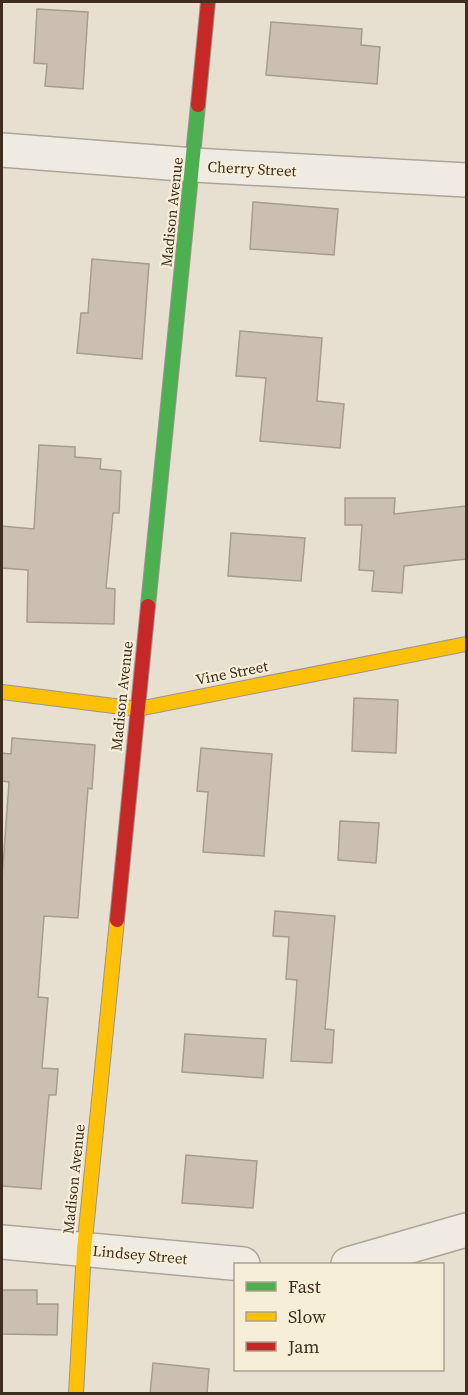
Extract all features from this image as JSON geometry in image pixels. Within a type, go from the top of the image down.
[{"type":"street","name":"Madison Avenue","points":[[76,1394],[84,1250],[194,165],[208,2]]},
{"type":"street","name":"Cherry Street","points":[[2,150],[194,165],[466,180]]},
{"type":"street","name":"Vine Street","points":[[2,692],[138,709],[466,644]]},
{"type":"street","points":[[351,1263],[466,1230]]},
{"type":"street","name":"Lindsey Street","points":[[2,1242],[234,1263]]},
{"type":"building","points":[[37,9],[88,12],[83,89],[45,86],[47,64],[34,63]]},
{"type":"building","points":[[271,22],[362,29],[361,45],[380,47],[377,84],[266,75]]},
{"type":"building","points":[[253,202],[338,209],[334,255],[250,249]]},
{"type":"building","points":[[92,259],[149,264],[142,359],[77,353],[81,313],[88,313]]},
{"type":"building","points":[[240,331],[322,338],[317,401],[344,404],[340,448],[260,441],[266,378],[236,376]]},
{"type":"building","points":[[39,445],[75,447],[75,457],[101,459],[100,469],[121,471],[119,513],[113,513],[106,588],[115,589],[114,624],[27,622],[28,570],[2,568],[2,526],[34,529]]},
{"type":"building","points":[[345,498],[395,498],[394,514],[466,506],[466,559],[404,566],[402,593],[372,591],[374,571],[359,570],[362,525],[345,525]]},
{"type":"building","points":[[231,533],[305,538],[301,581],[228,576]]},
{"type":"building","points":[[354,698],[398,700],[396,753],[352,751]]},
{"type":"building","points":[[12,738],[95,745],[92,789],[88,788],[78,918],[44,916],[38,997],[48,998],[42,1068],[58,1069],[56,1095],[49,1095],[41,1189],[2,1186],[2,879],[9,782],[2,781],[2,753],[11,754]]},
{"type":"building","points":[[201,748],[272,754],[264,856],[203,852],[208,792],[197,791]]},
{"type":"building","points":[[340,821],[379,823],[376,863],[338,860]]},
{"type":"building","points":[[275,911],[335,916],[325,1029],[334,1030],[332,1063],[291,1061],[297,980],[286,979],[289,937],[273,936]]},
{"type":"building","points":[[185,1034],[266,1039],[263,1078],[182,1072]]},
{"type":"building","points":[[186,1155],[257,1161],[253,1208],[182,1203]]},
{"type":"building","points":[[2,1290],[37,1290],[37,1304],[58,1304],[57,1335],[2,1334]]},
{"type":"building","points":[[153,1363],[209,1369],[207,1394],[150,1394]]},
{"type":"traffic: fast","points":[[148,606],[198,105]]},
{"type":"traffic: slow","points":[[2,692],[138,709],[466,644]]},
{"type":"traffic: slow","points":[[76,1394],[84,1250],[117,920]]},
{"type":"traffic: jam","points":[[198,105],[208,2]]},
{"type":"traffic: jam","points":[[117,920],[148,606]]}]
